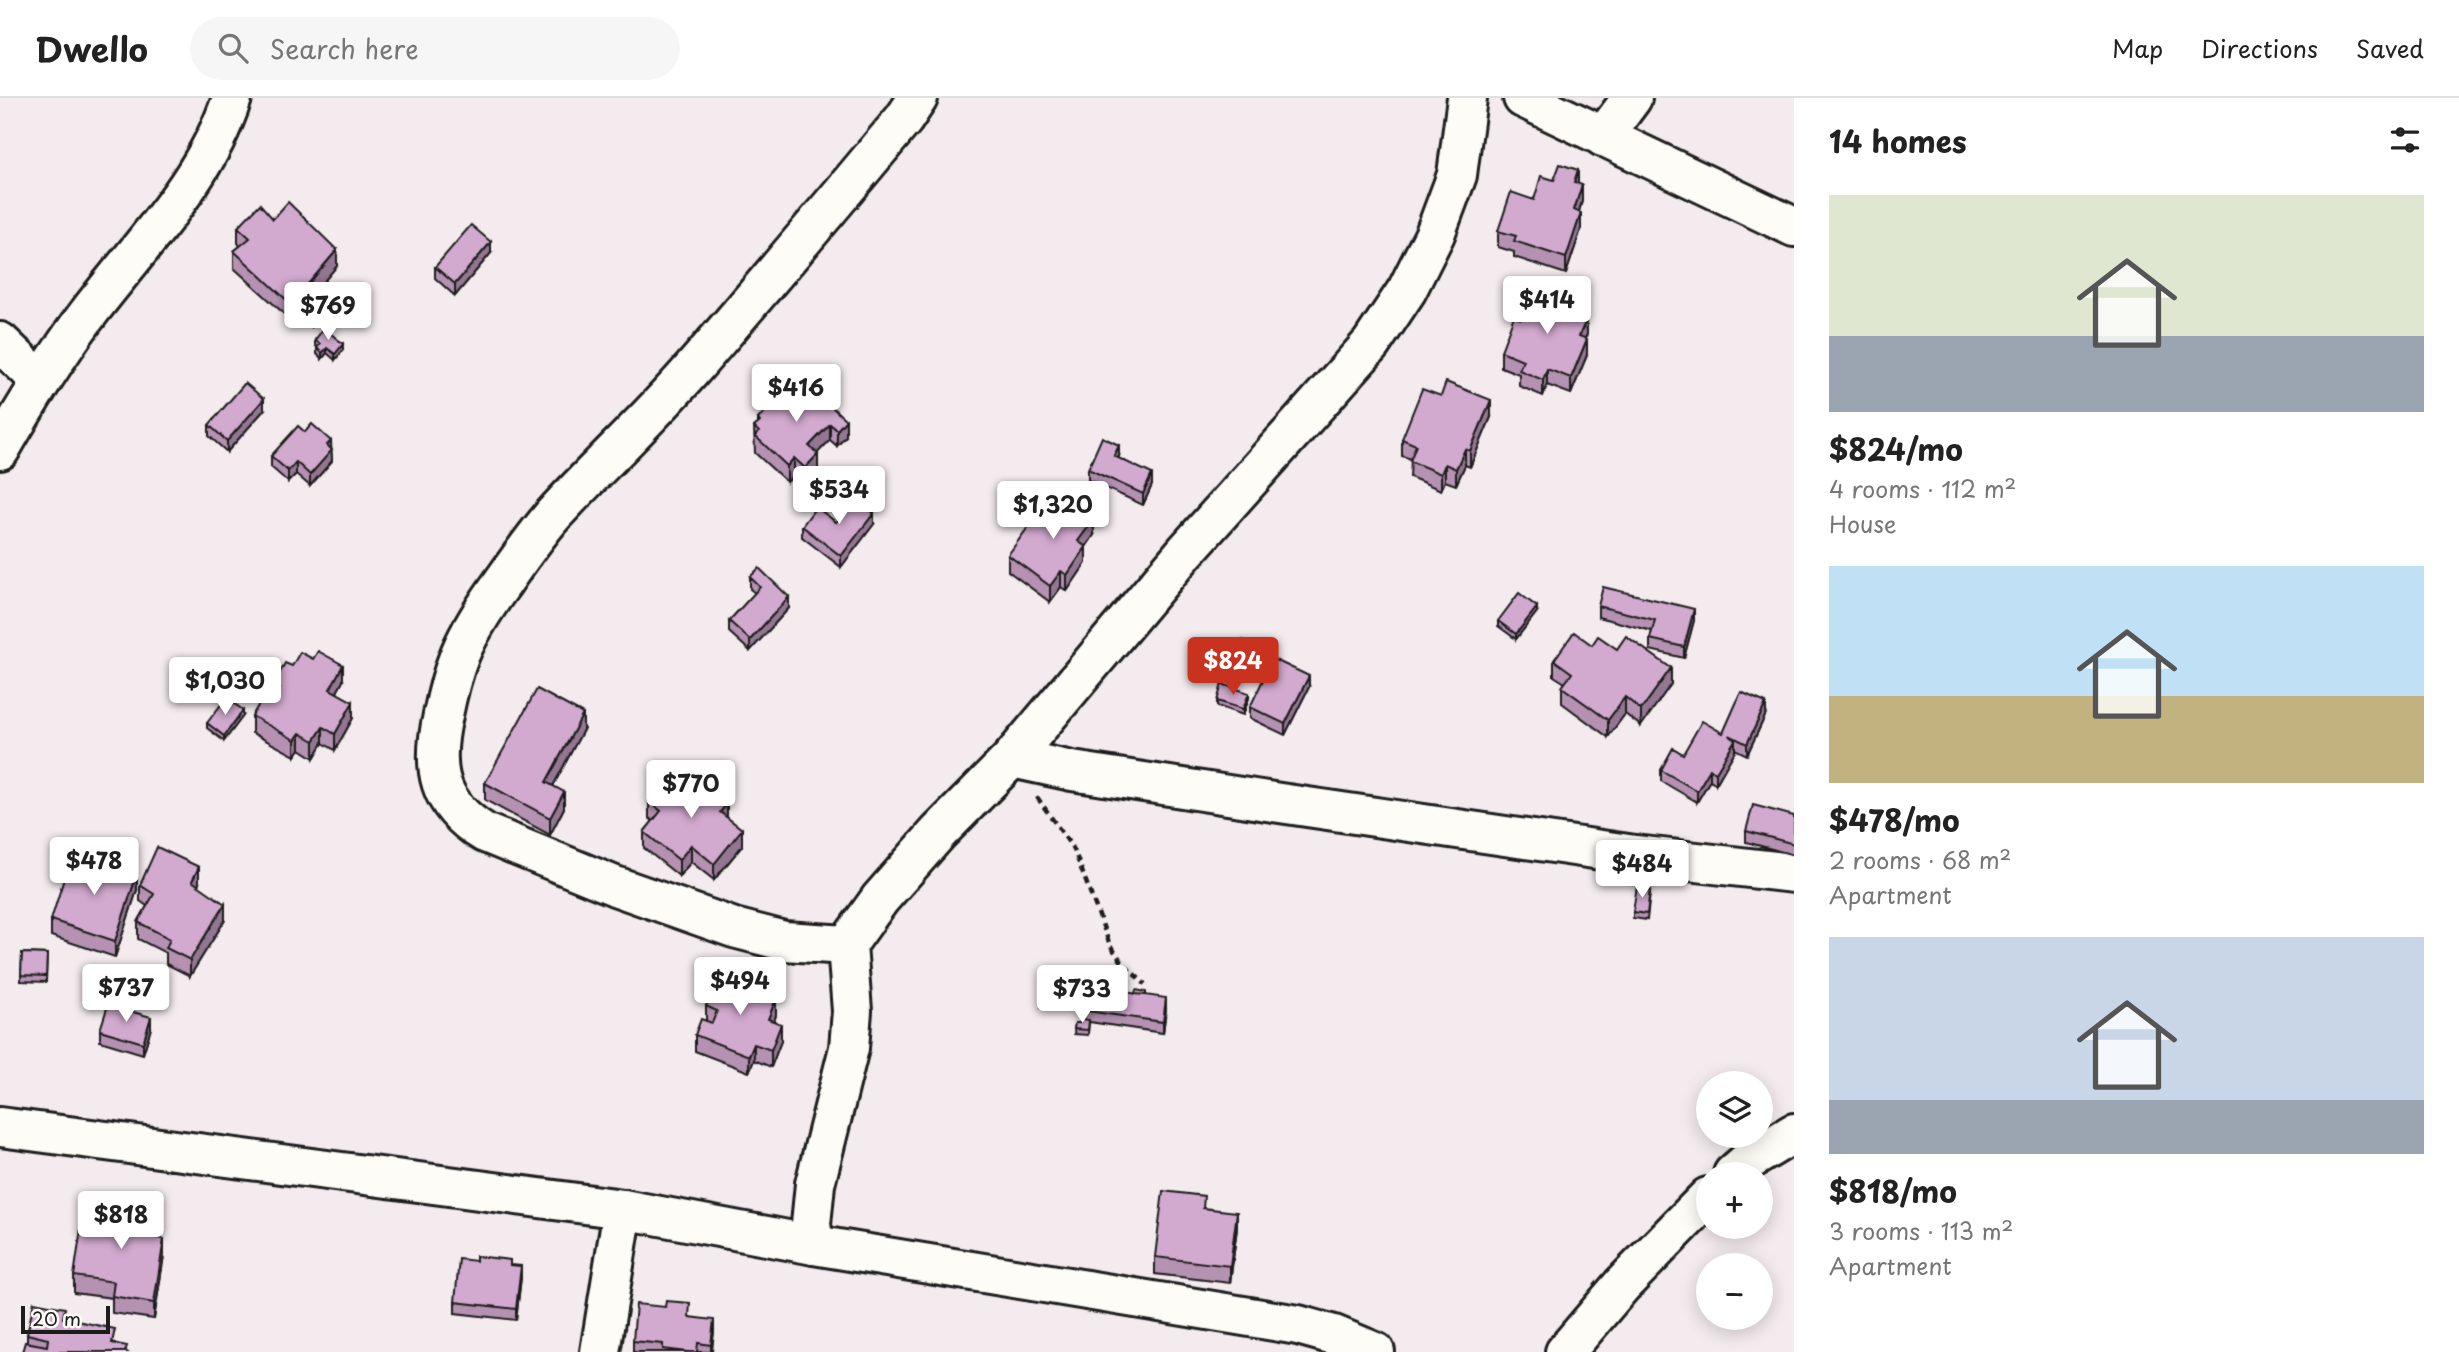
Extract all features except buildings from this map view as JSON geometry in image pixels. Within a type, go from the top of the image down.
[{"type":"street","points":[[0,450],[41,381],[85,318],[159,225],[200,166],[224,122],[232,98]]},
{"type":"street","points":[[847,945],[784,941],[734,928],[615,886],[485,833],[465,821],[448,801],[440,780],[437,740],[447,693],[460,654],[484,608],[515,565],[553,515],[664,402],[771,279],[904,119],[918,98]]},
{"type":"street","points":[[814,1245],[811,1224],[815,1184],[849,1048],[852,1011],[847,945],[888,889],[938,833],[1018,760],[1185,552],[1371,344],[1407,290],[1435,234],[1457,175],[1467,98]]},
{"type":"street","points":[[1522,98],[1794,227]]},
{"type":"street","points":[[1603,137],[1632,98]]},
{"type":"street","points":[[0,342],[41,381]]},
{"type":"street","points":[[1018,760],[1072,771],[1635,855],[1794,873]]},
{"type":"street","points":[[0,1127],[623,1209],[814,1245],[1298,1325],[1335,1335],[1375,1352]]},
{"type":"street","points":[[1747,1162],[1794,1133]]},
{"type":"street","points":[[600,1352],[623,1209]]},
{"type":"street","points":[[1565,1352],[1622,1285],[1696,1209]]},
{"type":"path","points":[[1018,760],[1027,782],[1074,850],[1110,945],[1125,966],[1145,984]]}]
